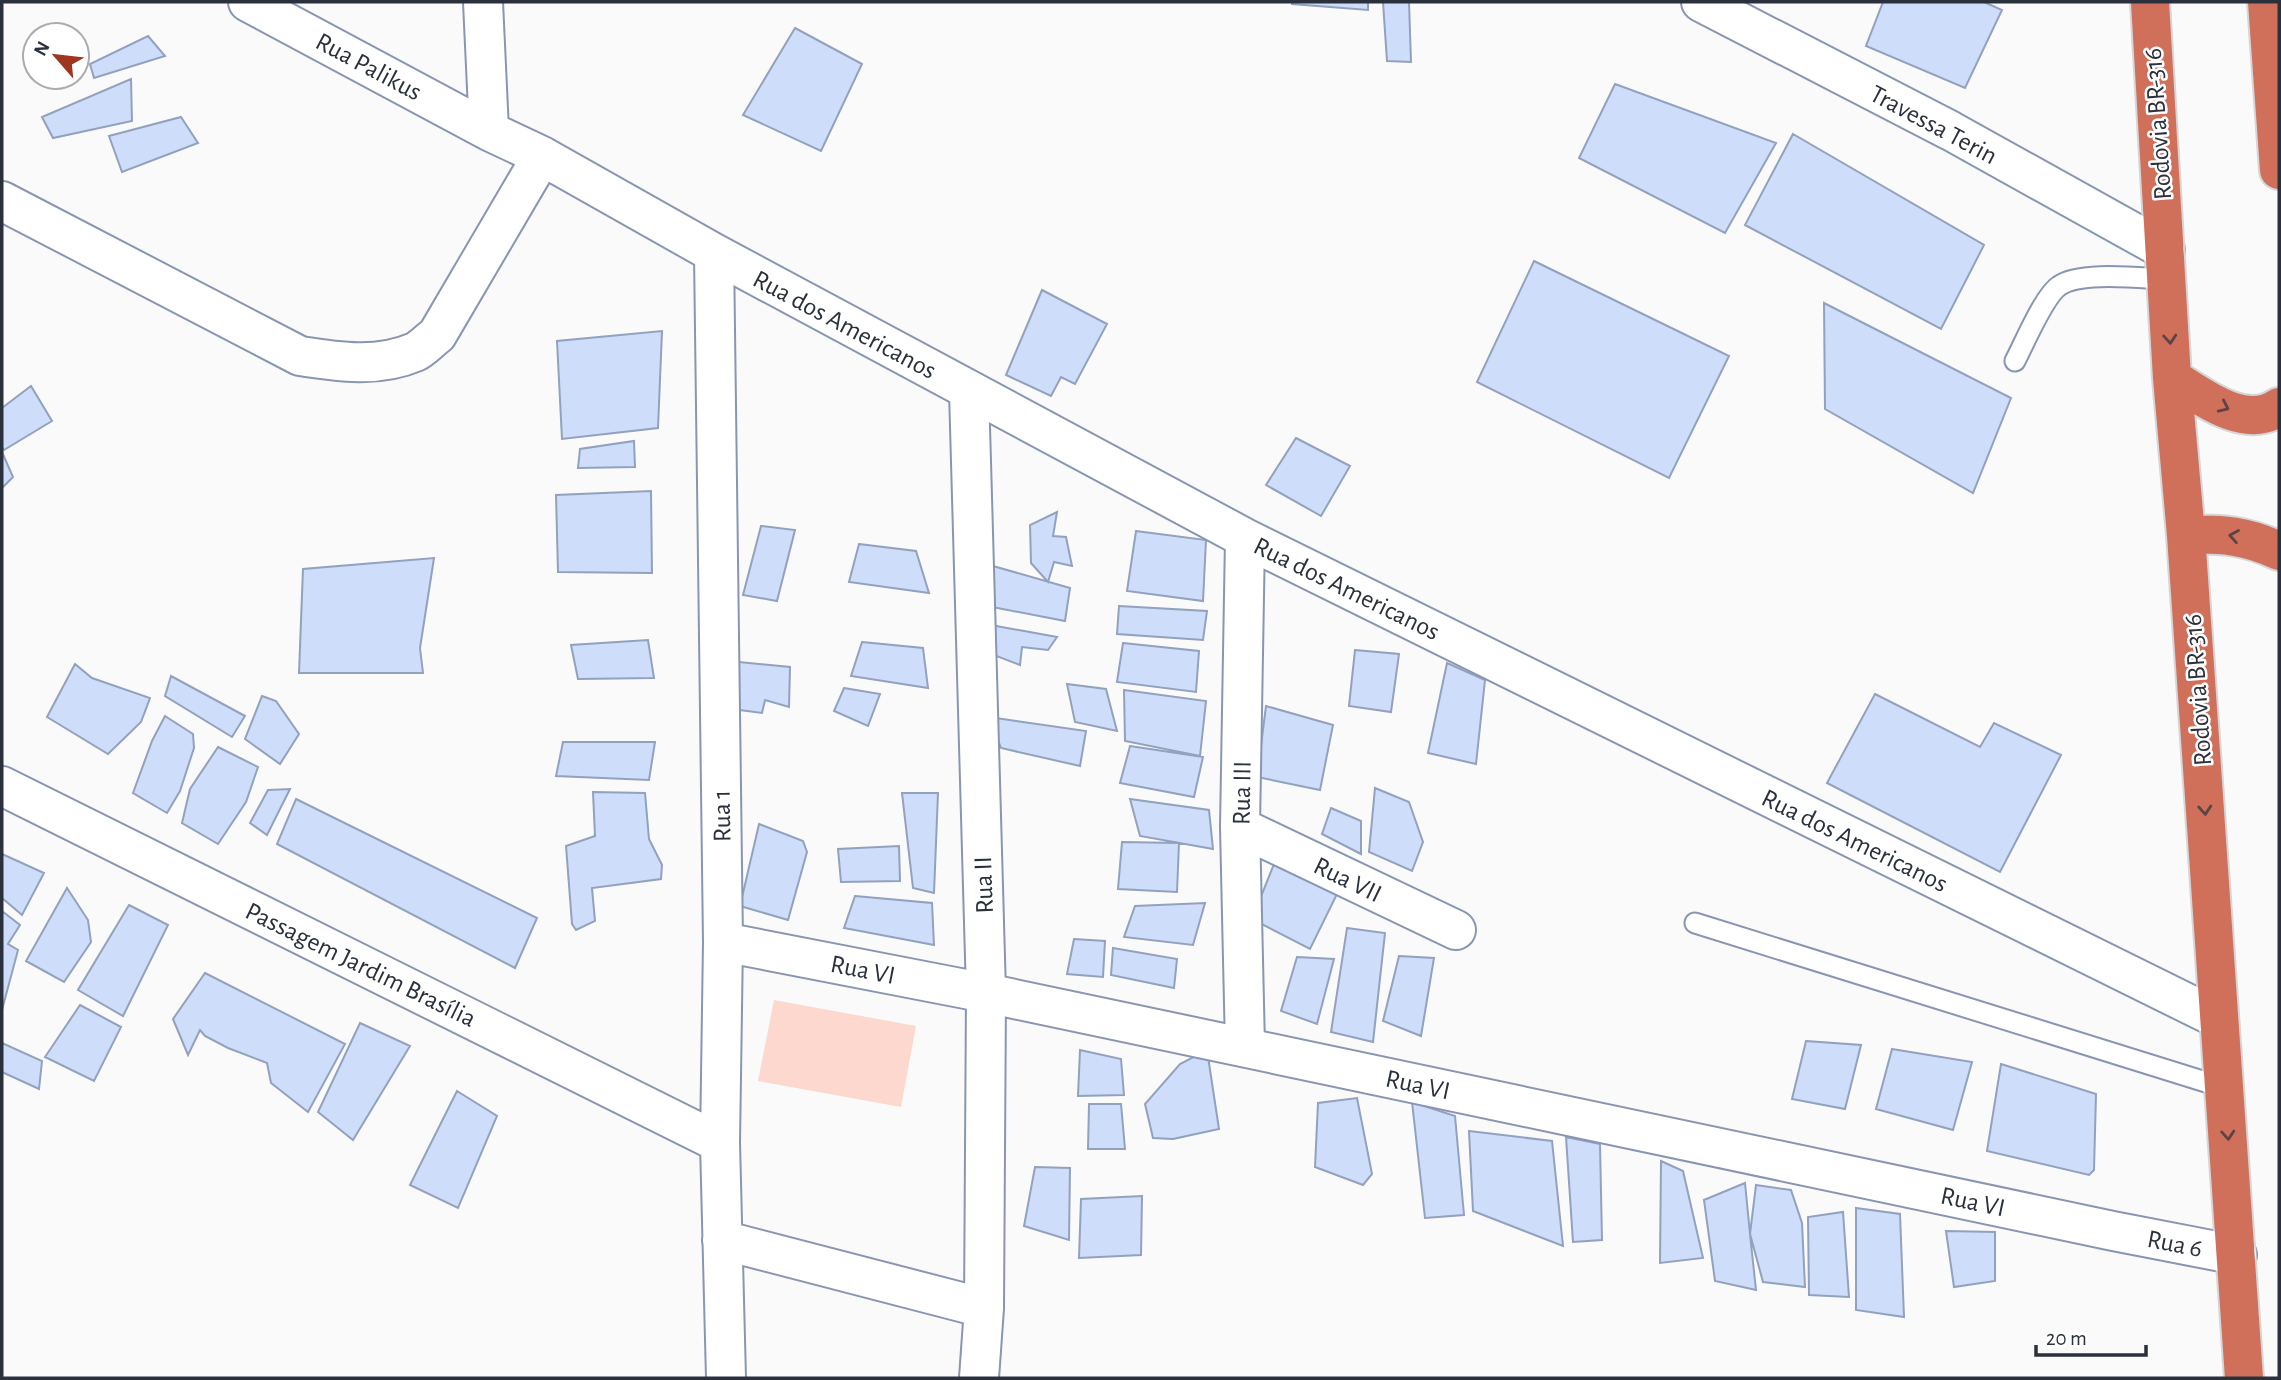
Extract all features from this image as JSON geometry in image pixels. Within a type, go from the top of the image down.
[{"type":"highway","name":"Rodovia BR-316","points":[[2150,2],[2172,378],[2186,535],[2244,1378]]},
{"type":"highway","points":[[2267,2],[2275,49],[2279,170]]},
{"type":"highway","points":[[2172,378],[2205,399],[2234,412],[2258,415],[2279,407]]},
{"type":"highway","points":[[2186,535],[2217,533],[2242,537],[2279,551]]},
{"type":"street","name":"Rua Palikus","points":[[248,2],[489,131]]},
{"type":"street","points":[[483,2],[489,131]]},
{"type":"street","name":"Travessa Terin","points":[[1701,2],[1951,131],[2165,264]]},
{"type":"street","name":"Rua dos Americanos","points":[[489,131],[542,156],[713,253],[1245,538],[2219,1019]]},
{"type":"street","points":[[2,201],[300,356],[348,364],[361,363],[387,360],[417,351],[437,335],[542,156]]},
{"type":"street","name":"Rua 1","points":[[713,253],[723,942],[720,1143],[726,1378]]},
{"type":"street","name":"Rua II","points":[[969,391],[986,993],[984,1308],[979,1378]]},
{"type":"street","name":"Rua III","points":[[1245,538],[1240,827],[1245,1047]]},
{"type":"street","name":"Passagem Jardim Brasília","points":[[2,786],[720,1143]]},
{"type":"street","name":"Rua VII","points":[[1240,827],[1457,930]]},
{"type":"street","name":"Rua VI","points":[[723,942],[986,993],[2113,1231]]},
{"type":"street","name":"Rua 6","points":[[2113,1231],[2237,1255]]},
{"type":"street","points":[[722,1240],[984,1308]]},
{"type":"lane","points":[[2015,361],[2048,298],[2057,287],[2073,279],[2165,264]]},
{"type":"lane","points":[[1695,923],[2225,1088]]},
{"type":"shaded area","points":[[774,1000],[916,1026],[901,1107],[758,1081]]},
{"type":"building","points":[[1368,2],[1368,10],[1292,4]]},
{"type":"building","points":[[1383,2],[1409,2],[1411,62],[1387,61]]},
{"type":"building","points":[[1883,2],[1984,2],[2002,10],[1965,88],[1866,46]]},
{"type":"building","points":[[795,28],[862,64],[821,151],[743,115]]},
{"type":"building","points":[[148,36],[165,56],[94,78],[91,64]]},
{"type":"building","points":[[131,79],[132,121],[53,138],[42,117]]},
{"type":"building","points":[[1615,84],[1776,143],[1725,233],[1579,158]]},
{"type":"building","points":[[181,117],[198,143],[122,172],[109,136]]},
{"type":"building","points":[[1793,134],[1984,245],[1941,329],[1745,225]]},
{"type":"building","points":[[1534,261],[1729,356],[1669,478],[1477,382]]},
{"type":"building","points":[[1042,290],[1107,324],[1075,384],[1061,377],[1051,396],[1006,375]]},
{"type":"building","points":[[1824,303],[2011,398],[1973,493],[1825,409]]},
{"type":"building","points":[[662,331],[658,428],[562,439],[557,341]]},
{"type":"building","points":[[31,386],[52,421],[4,450],[2,408]]},
{"type":"building","points":[[1296,438],[1350,466],[1321,516],[1266,485]]},
{"type":"building","points":[[634,441],[635,467],[578,468],[580,449]]},
{"type":"building","points":[[2,452],[13,477],[2,488]]},
{"type":"building","points":[[651,491],[652,573],[558,572],[556,495]]},
{"type":"building","points":[[1057,512],[1053,536],[1066,537],[1072,566],[1054,562],[1048,582],[1031,563],[1030,525]]},
{"type":"building","points":[[761,526],[795,530],[777,601],[743,595]]},
{"type":"building","points":[[1136,531],[1206,540],[1203,601],[1127,591]]},
{"type":"building","points":[[859,544],[916,551],[929,593],[849,582]]},
{"type":"building","points":[[434,558],[420,648],[423,673],[299,673],[303,569]]},
{"type":"building","points":[[993,566],[1070,588],[1065,621],[992,607]]},
{"type":"building","points":[[1119,606],[1207,611],[1203,640],[1117,634]]},
{"type":"building","points":[[980,623],[1057,637],[1048,650],[1022,647],[1020,665],[986,652]]},
{"type":"building","points":[[648,640],[654,678],[578,679],[571,645]]},
{"type":"building","points":[[862,642],[923,648],[928,688],[851,676]]},
{"type":"building","points":[[1123,643],[1199,651],[1196,692],[1117,682]]},
{"type":"building","points":[[1355,650],[1399,654],[1391,712],[1349,706]]},
{"type":"building","points":[[729,661],[790,667],[789,707],[765,700],[762,713],[732,709]]},
{"type":"building","points":[[1447,663],[1485,680],[1476,764],[1428,753]]},
{"type":"building","points":[[75,664],[92,678],[150,698],[141,722],[108,754],[47,717]]},
{"type":"building","points":[[171,676],[245,716],[232,737],[165,696]]},
{"type":"building","points":[[1067,684],[1106,689],[1117,731],[1075,722]]},
{"type":"building","points":[[844,688],[880,694],[868,726],[834,711]]},
{"type":"building","points":[[1124,690],[1206,701],[1200,756],[1125,741]]},
{"type":"building","points":[[1875,694],[1980,747],[1994,723],[2061,755],[2000,872],[1827,783]]},
{"type":"building","points":[[262,696],[276,701],[299,734],[280,764],[245,739]]},
{"type":"building","points":[[1266,706],[1333,725],[1320,790],[1257,777]]},
{"type":"building","points":[[165,716],[193,734],[194,748],[180,791],[167,813],[133,793],[152,741]]},
{"type":"building","points":[[989,717],[1086,731],[1080,766],[1001,748]]},
{"type":"building","points":[[563,742],[655,742],[649,780],[556,776]]},
{"type":"building","points":[[1130,746],[1203,757],[1194,797],[1120,783]]},
{"type":"building","points":[[218,747],[258,767],[246,802],[218,844],[182,823],[190,789]]},
{"type":"building","points":[[1375,788],[1409,802],[1423,842],[1412,871],[1369,852]]},
{"type":"building","points":[[290,789],[267,835],[250,823],[268,790]]},
{"type":"building","points":[[593,792],[645,793],[649,839],[662,865],[661,879],[592,888],[595,921],[576,930],[572,924],[566,846],[595,836]]},
{"type":"building","points":[[902,793],[938,793],[934,893],[913,888]]},
{"type":"building","points":[[296,799],[537,918],[515,968],[277,844]]},
{"type":"building","points":[[1130,799],[1209,810],[1213,849],[1140,836]]},
{"type":"building","points":[[1331,808],[1361,821],[1361,854],[1322,834]]},
{"type":"building","points":[[759,824],[803,841],[807,852],[788,920],[740,906]]},
{"type":"building","points":[[1122,842],[1179,843],[1177,892],[1118,889]]},
{"type":"building","points":[[899,846],[900,881],[841,882],[838,849]]},
{"type":"building","points":[[2,854],[44,873],[22,915],[2,898]]},
{"type":"building","points":[[1276,859],[1338,892],[1310,949],[1252,919]]},
{"type":"building","points":[[67,888],[88,920],[91,942],[64,982],[26,961]]},
{"type":"building","points":[[855,896],[932,903],[934,945],[844,928]]},
{"type":"building","points":[[1205,903],[1193,945],[1124,937],[1135,906]]},
{"type":"building","points":[[129,905],[168,925],[123,1016],[78,990]]},
{"type":"building","points":[[2,911],[20,925],[8,944],[18,950],[2,1010]]},
{"type":"building","points":[[1347,928],[1385,933],[1373,1042],[1331,1032]]},
{"type":"building","points":[[1074,939],[1105,941],[1103,977],[1067,974]]},
{"type":"building","points":[[1113,948],[1177,959],[1174,988],[1111,975]]},
{"type":"building","points":[[1399,956],[1434,958],[1421,1036],[1383,1021]]},
{"type":"building","points":[[1297,957],[1334,959],[1317,1024],[1281,1011]]},
{"type":"building","points":[[205,973],[345,1044],[308,1112],[271,1083],[267,1063],[228,1048],[205,1036],[200,1030],[188,1055],[173,1019]]},
{"type":"building","points":[[80,1005],[121,1027],[94,1081],[45,1057]]},
{"type":"building","points":[[360,1023],[410,1046],[353,1140],[318,1112]]},
{"type":"building","points":[[1806,1041],[1861,1045],[1845,1109],[1792,1099]]},
{"type":"building","points":[[2,1043],[42,1061],[39,1089],[2,1072]]},
{"type":"building","points":[[1892,1049],[1972,1062],[1953,1130],[1876,1109]]},
{"type":"building","points":[[1080,1050],[1121,1059],[1124,1095],[1078,1096]]},
{"type":"building","points":[[1207,1050],[1219,1129],[1173,1139],[1153,1138],[1145,1104],[1180,1064]]},
{"type":"building","points":[[2001,1064],[2096,1094],[2094,1170],[2089,1175],[1987,1151]]},
{"type":"building","points":[[457,1091],[497,1116],[458,1208],[410,1185]]},
{"type":"building","points":[[1357,1098],[1372,1174],[1363,1185],[1315,1167],[1318,1103]]},
{"type":"building","points":[[1412,1102],[1455,1116],[1464,1215],[1425,1218]]},
{"type":"building","points":[[1089,1104],[1121,1104],[1125,1149],[1088,1149]]},
{"type":"building","points":[[1469,1131],[1552,1141],[1563,1246],[1473,1211]]},
{"type":"building","points":[[1566,1137],[1600,1144],[1602,1240],[1573,1242]]},
{"type":"building","points":[[1661,1161],[1683,1171],[1703,1258],[1660,1263]]},
{"type":"building","points":[[1035,1167],[1070,1168],[1069,1240],[1024,1226]]},
{"type":"building","points":[[1745,1183],[1756,1290],[1715,1281],[1704,1200]]},
{"type":"building","points":[[1756,1185],[1791,1190],[1802,1223],[1805,1287],[1763,1282],[1750,1234]]},
{"type":"building","points":[[1142,1196],[1141,1255],[1079,1258],[1081,1199]]},
{"type":"building","points":[[1856,1208],[1900,1214],[1904,1317],[1856,1310]]},
{"type":"building","points":[[1843,1212],[1849,1297],[1809,1295],[1808,1217]]},
{"type":"building","points":[[1946,1231],[1995,1232],[1995,1281],[1954,1287]]}]
